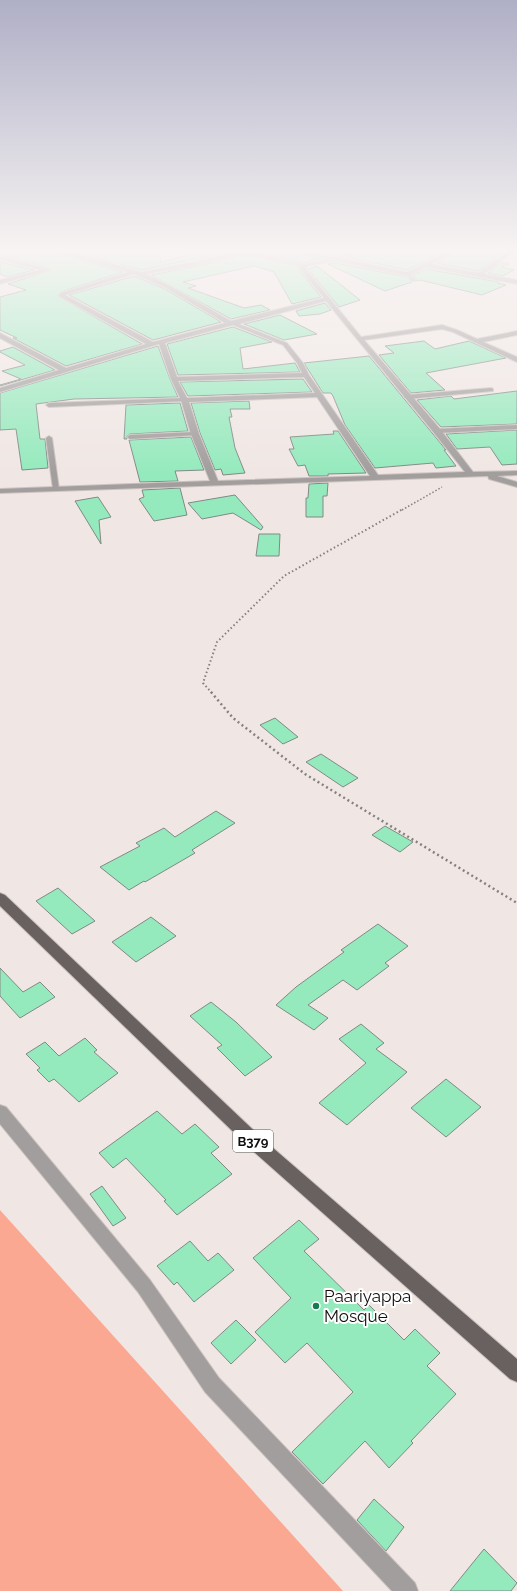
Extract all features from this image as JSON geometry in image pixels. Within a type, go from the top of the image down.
[{"type":"main road","name":"B379","points":[[0,898],[259,1146],[517,1372]]},
{"type":"street","points":[[115,324],[152,344]]},
{"type":"street","points":[[0,390],[152,344],[227,324]]},
{"type":"street","points":[[235,324],[285,344],[300,364],[319,395],[376,479]]},
{"type":"street","points":[[348,324],[407,397],[437,431],[471,475]]},
{"type":"street","points":[[360,339],[442,328],[455,331],[517,360]]},
{"type":"street","points":[[476,341],[517,333]]},
{"type":"street","points":[[0,335],[29,352],[66,370]]},
{"type":"street","points":[[162,342],[174,379],[185,400],[195,434],[215,484]]},
{"type":"street","points":[[174,379],[306,375]]},
{"type":"street","points":[[185,400],[319,395]]},
{"type":"street","points":[[0,491],[517,473]]},
{"type":"street","points":[[483,474],[517,485]]},
{"type":"street","points":[[0,1112],[144,1286],[212,1385],[407,1591]]},
{"type":"lane","points":[[407,397],[491,390]]},
{"type":"lane","points":[[49,405],[185,400]]},
{"type":"lane","points":[[437,431],[517,427]]},
{"type":"lane","points":[[130,437],[195,434]]},
{"type":"lane","points":[[50,438],[56,489]]},
{"type":"path","points":[[454,476],[453,481],[284,576],[217,642],[203,683],[233,718],[305,774],[517,903]]},
{"type":"shaded area","points":[[0,1210],[343,1591],[0,1591]]},
{"type":"building","points":[[0,324],[107,324],[142,344],[66,366],[0,330]]},
{"type":"building","points":[[124,324],[213,324],[153,340]]},
{"type":"building","points":[[245,324],[298,324],[317,334],[284,340]]},
{"type":"building","points":[[233,327],[272,342],[240,348],[243,369],[295,363],[300,372],[178,375],[167,344]]},
{"type":"building","points":[[424,341],[435,349],[469,341],[506,358],[426,373],[445,390],[411,393],[379,355],[394,353],[385,346]]},
{"type":"building","points":[[158,346],[178,397],[74,399],[36,404],[40,439],[45,439],[48,468],[22,470],[16,429],[0,430],[0,393]]},
{"type":"building","points":[[13,347],[55,370],[0,386],[21,379],[2,371],[25,365],[0,352]]},
{"type":"building","points":[[369,356],[446,450],[444,450],[456,466],[436,468],[433,463],[375,468],[345,425],[331,393],[323,393],[304,363]]},
{"type":"building","points":[[303,379],[312,392],[188,396],[180,382]]},
{"type":"building","points":[[517,391],[517,424],[441,427],[417,400],[451,396],[454,399]]},
{"type":"building","points":[[249,401],[250,409],[230,409],[232,417],[229,417],[235,448],[245,473],[223,475],[221,469],[215,470],[200,433],[191,403]]},
{"type":"building","points":[[180,403],[188,431],[130,434],[126,437],[127,439],[124,439],[126,405]]},
{"type":"building","points":[[517,430],[517,464],[502,465],[490,447],[457,449],[446,434]]},
{"type":"building","points":[[333,431],[338,431],[366,473],[309,476],[305,465],[298,466],[289,449],[294,449],[290,437],[334,434]]},
{"type":"building","points":[[191,437],[204,470],[175,471],[178,481],[140,482],[129,440]]},
{"type":"building","points":[[328,483],[327,496],[323,496],[323,517],[306,517],[306,498],[308,498],[309,484]]},
{"type":"building","points":[[180,488],[187,515],[154,521],[139,499],[144,497],[142,490]]},
{"type":"building","points":[[235,495],[263,527],[261,530],[233,513],[202,519],[188,503]]},
{"type":"building","points":[[98,497],[111,517],[99,520],[101,544],[75,501]]},
{"type":"building","points":[[259,534],[280,534],[279,556],[256,556]]},
{"type":"building","points":[[275,718],[298,737],[283,744],[260,725]]},
{"type":"building","points":[[321,754],[358,778],[343,787],[306,762]]},
{"type":"building","points":[[216,811],[235,823],[192,850],[195,853],[129,890],[100,867],[140,846],[136,843],[164,828],[175,837]]},
{"type":"building","points":[[385,826],[413,842],[400,852],[372,835]]},
{"type":"building","points":[[58,888],[95,921],[72,934],[36,901]]},
{"type":"building","points":[[151,917],[176,936],[136,962],[112,942]]},
{"type":"building","points":[[378,924],[408,946],[385,963],[389,966],[357,990],[343,980],[308,1005],[328,1018],[314,1030],[276,1005],[296,987],[344,952],[341,950]]},
{"type":"building","points":[[0,968],[23,992],[40,982],[55,997],[20,1018],[0,996]]},
{"type":"building","points":[[211,1002],[236,1022],[272,1057],[245,1076],[217,1048],[222,1045],[190,1016]]},
{"type":"building","points":[[361,1024],[384,1043],[376,1049],[407,1072],[347,1125],[319,1103],[366,1063],[339,1039]]},
{"type":"building","points":[[85,1038],[97,1050],[94,1052],[118,1073],[79,1102],[54,1079],[49,1082],[37,1070],[40,1068],[26,1054],[45,1042],[59,1056]]},
{"type":"building","points":[[446,1079],[481,1107],[446,1137],[411,1108]]},
{"type":"building","points":[[157,1111],[182,1134],[195,1124],[219,1147],[211,1153],[232,1174],[177,1215],[164,1201],[166,1200],[126,1158],[113,1168],[99,1153]]},
{"type":"building","points":[[102,1186],[126,1218],[113,1226],[90,1194]]},
{"type":"building","points":[[299,1220],[319,1239],[304,1251],[364,1310],[369,1305],[404,1340],[415,1329],[440,1353],[427,1366],[456,1394],[411,1441],[413,1443],[389,1468],[365,1441],[323,1484],[292,1452],[353,1392],[307,1343],[285,1363],[255,1332],[291,1298],[253,1258]]},
{"type":"building","points":[[190,1241],[208,1261],[218,1253],[234,1270],[194,1302],[177,1282],[174,1285],[157,1266]]},
{"type":"building","points":[[236,1320],[256,1340],[231,1364],[211,1343]]},
{"type":"building","points":[[374,1499],[404,1527],[386,1551],[357,1520]]},
{"type":"building","points":[[484,1549],[517,1583],[511,1591],[450,1591]]},
{"type":"place","name":"Paariyappa Mosque","points":[[316,1306]]}]
